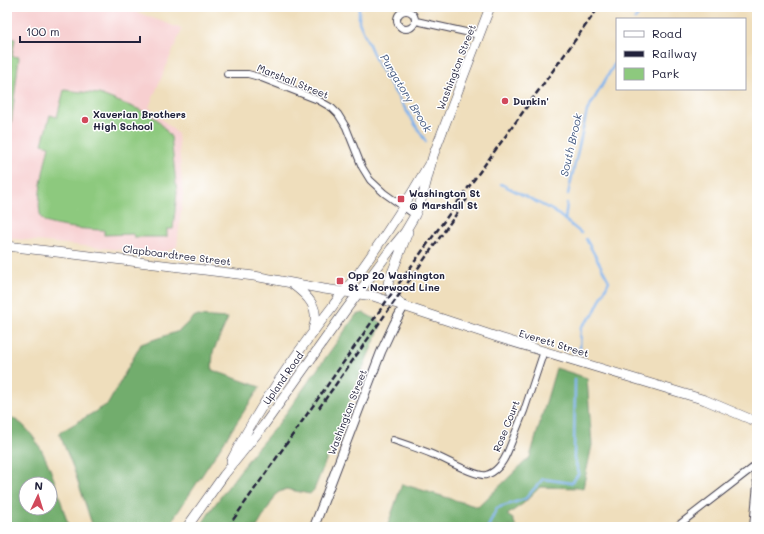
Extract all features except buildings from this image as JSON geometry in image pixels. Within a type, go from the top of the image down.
[{"type":"main road","name":"Washington Street","points":[[359,293],[390,249],[405,232],[415,215],[428,179],[433,156],[490,7]]},
{"type":"main road","name":"Washington Street","points":[[344,291],[358,274],[404,207],[433,156]]},
{"type":"main road","points":[[404,306],[390,292],[388,283],[415,215]]},
{"type":"main road","name":"Clapboardtree Street","points":[[7,246],[254,276],[344,291]]},
{"type":"main road","points":[[291,283],[305,294],[313,306],[316,316],[312,333]]},
{"type":"main road","name":"Everett Street","points":[[344,291],[377,297],[544,351],[701,399],[757,422]]},
{"type":"main road","name":"Upland Road","points":[[224,475],[260,408],[282,373],[344,291]]},
{"type":"main road","name":"Upland Road","points":[[187,527],[224,475],[261,429],[359,293]]},
{"type":"street","points":[[416,21],[479,35]]},
{"type":"street","name":"Marshall Street","points":[[227,74],[248,74],[259,77],[318,100],[332,108],[338,114],[346,127],[362,167],[370,180],[380,190],[415,215]]},
{"type":"street","name":"Washington Street","points":[[314,527],[381,352],[404,306]]},
{"type":"street","name":"Rose Court","points":[[393,440],[435,455],[472,472],[483,475],[494,472],[508,451],[544,351]]},
{"type":"street","points":[[676,527],[756,464]]},
{"type":"street","points":[[753,527],[757,484],[756,464]]},
{"type":"shaded area","name":"Xaverian Brothers High School","points":[[7,7],[123,7],[182,29],[149,107],[178,134],[183,194],[177,247],[160,254],[7,238]]},
{"type":"green space","points":[[7,7],[9,9],[11,22],[10,38],[15,39],[12,56],[19,57],[10,134],[7,134]]},
{"type":"green space","points":[[64,90],[99,94],[138,109],[157,119],[171,137],[177,193],[173,229],[167,229],[167,237],[134,237],[133,234],[104,235],[104,230],[82,229],[55,225],[44,221],[39,207],[41,185],[49,146],[42,144],[50,115],[57,117]]},
{"type":"green space","points":[[364,313],[382,323],[314,490],[310,494],[286,489],[277,493],[257,527],[200,527],[254,452],[279,423],[356,315]]},
{"type":"green space","points":[[195,316],[228,318],[213,352],[212,370],[260,387],[168,527],[93,527],[73,467],[59,433],[108,404],[141,344],[179,331]]},
{"type":"green space","points":[[556,368],[587,378],[592,445],[583,488],[540,487],[524,503],[507,515],[513,519],[516,527],[387,527],[402,484],[478,507],[530,457]]},
{"type":"green space","points":[[7,415],[23,425],[32,436],[40,447],[53,476],[18,476],[18,516],[58,516],[58,492],[69,527],[7,527]]},
{"type":"waterway","name":"Purgatory Brook","points":[[359,7],[359,22],[378,65],[426,142]]},
{"type":"waterway","name":"South Brook","points":[[636,18],[642,10],[647,7]]},
{"type":"waterway","name":"South Brook","points":[[568,194],[587,111],[616,62]]},
{"type":"waterway","name":"Purgatory Brook","points":[[501,184],[554,211],[581,233]]},
{"type":"waterway","name":"South Brook","points":[[565,220],[567,203]]},
{"type":"waterway","name":"Purgatory Brook","points":[[580,349],[581,327],[593,315],[609,281],[586,239]]},
{"type":"waterway","name":"Purgatory Brook","points":[[488,527],[497,508],[525,499],[543,479],[572,483],[579,473],[574,458],[575,380]]},
{"type":"railway","points":[[228,527],[397,286],[599,7]]},
{"type":"railway","points":[[319,408],[467,199]]},
{"type":"place","name":"Dunkin'","points":[[505,101]]},
{"type":"place","name":"Xaverian Brothers High School","points":[[85,120]]},
{"type":"place","name":"Washington St @ Marshall St","points":[[401,199]]},
{"type":"place","name":"Opp 20 Washington St - Norwood Line","points":[[340,281]]}]
